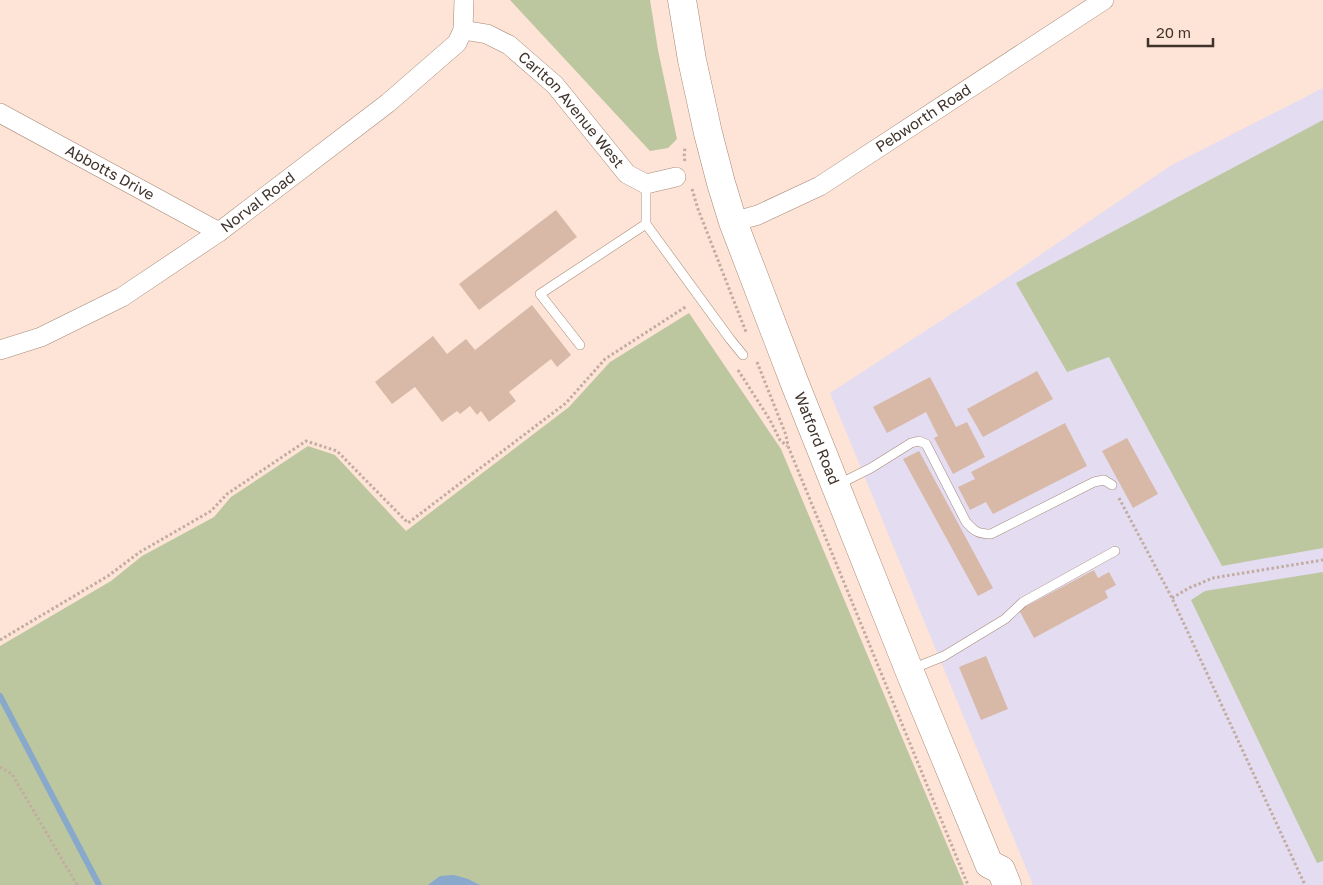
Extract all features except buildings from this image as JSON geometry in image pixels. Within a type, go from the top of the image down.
[{"type":"main road","name":"Watford Road","points":[[682,0],[692,60],[708,133],[733,222],[988,874],[1001,870],[1007,885]]},
{"type":"street","points":[[463,30],[464,0]]},
{"type":"street","name":"Pebworth Road","points":[[733,222],[758,215],[820,186],[1096,2]]},
{"type":"street","name":"Carlton Avenue West","points":[[463,30],[486,34],[508,45],[555,84],[627,174],[646,184]]},
{"type":"street","name":"Norval Road","points":[[0,350],[41,337],[122,297],[219,232],[388,103],[456,43],[463,30]]},
{"type":"street","name":"Abbotts Drive","points":[[0,113],[219,232]]},
{"type":"street","points":[[646,184],[676,177]]},
{"type":"lane","points":[[646,184],[646,224],[743,355]]},
{"type":"lane","points":[[580,345],[540,294],[646,224]]},
{"type":"lane","points":[[836,486],[871,468],[910,443],[920,440],[926,444],[966,522],[975,532],[991,534],[1094,482],[1104,480],[1112,485]]},
{"type":"lane","points":[[909,670],[944,656],[1005,619],[1023,602],[1115,551]]},
{"type":"path","points":[[0,640],[108,576],[140,552],[211,511],[227,494],[306,441],[337,450],[408,523],[566,403],[605,358],[700,298]]},
{"type":"path","points":[[730,339],[731,358],[770,420],[780,440],[788,446]]},
{"type":"path","points":[[1112,485],[1172,598],[1305,885]]},
{"type":"path","points":[[1172,598],[1189,588],[1213,578],[1323,560]]},
{"type":"path","points":[[0,766],[12,774],[77,885]]},
{"type":"shaded area","points":[[1323,88],[1323,885],[1033,885],[830,393],[1008,277],[1170,166]]},
{"type":"green space","points":[[510,0],[650,0],[658,50],[677,139],[668,148],[650,151]]},
{"type":"green space","points":[[1323,120],[1323,548],[1222,566],[1109,357],[1067,372],[1016,283]]},
{"type":"green space","points":[[689,313],[781,449],[964,885],[0,885],[0,646],[111,581],[142,556],[214,517],[231,497],[308,446],[335,455],[406,531],[569,407],[610,362]]},
{"type":"green space","points":[[1323,572],[1323,861],[1317,863],[1191,600],[1205,591]]},
{"type":"water","points":[[454,875],[480,885],[428,885],[440,876]]},
{"type":"waterway","points":[[0,696],[99,885]]}]
